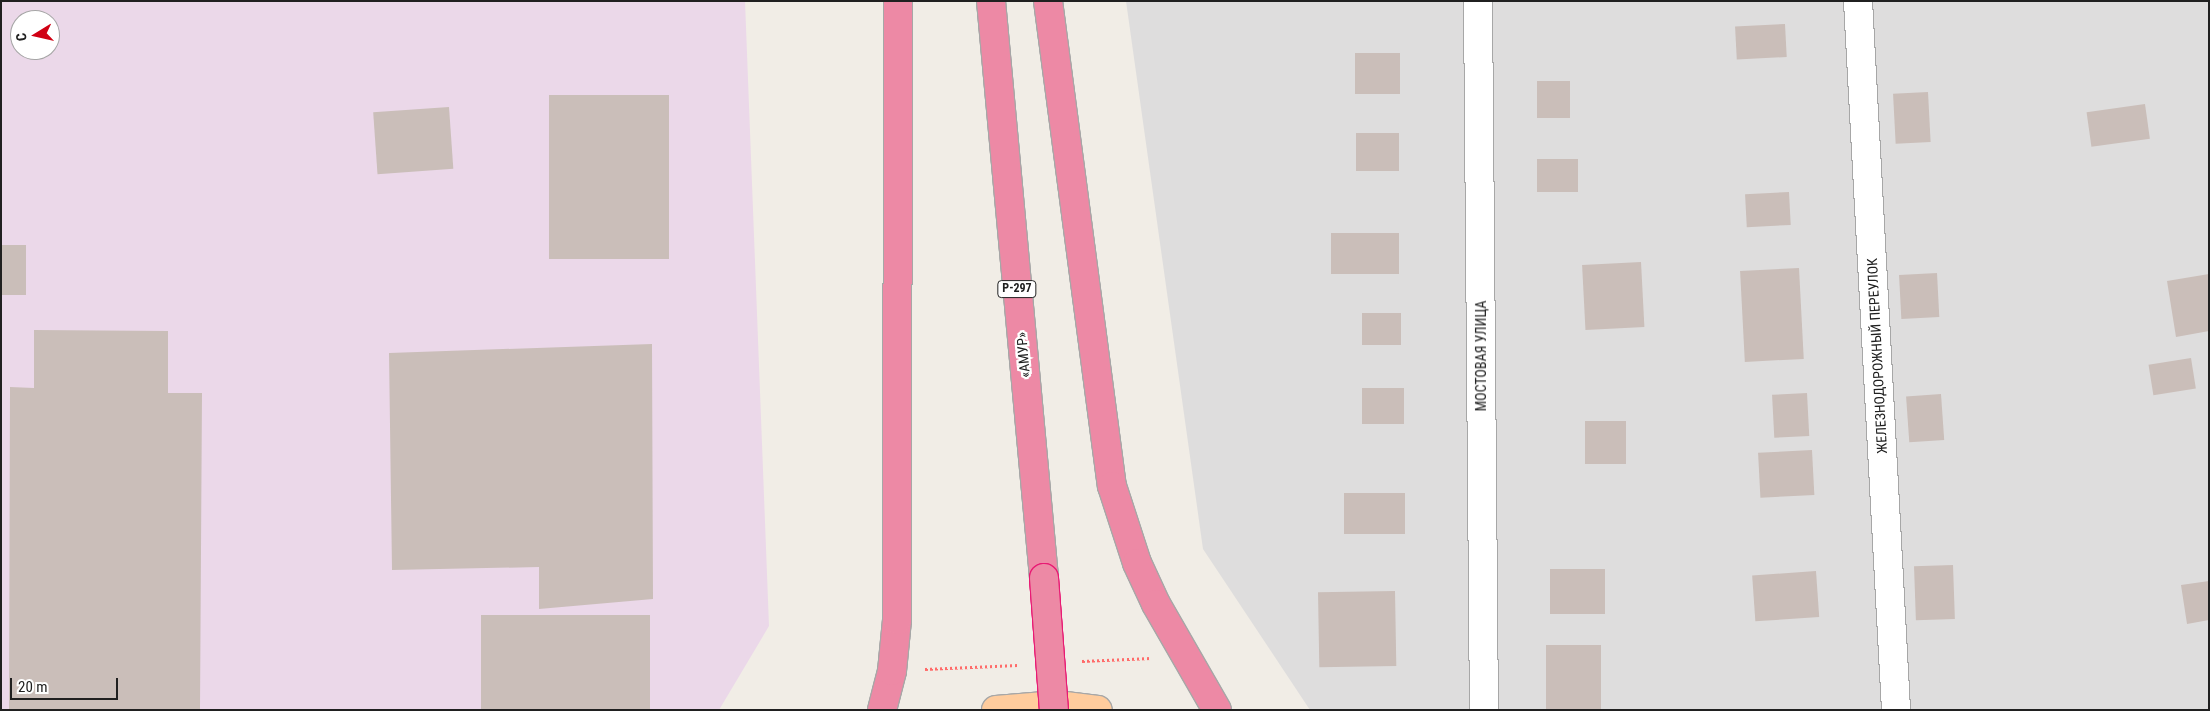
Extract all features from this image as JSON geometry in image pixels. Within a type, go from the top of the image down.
[{"type":"highway","points":[[882,710],[892,671],[897,620],[898,1]]},
{"type":"highway","name":"«АМУР»","points":[[991,1],[1044,578],[1054,710]]},
{"type":"highway","points":[[1048,1],[1112,486],[1136,563],[1156,604],[1217,710]]},
{"type":"main road","points":[[996,710],[1057,705],[1098,710]]},
{"type":"street","name":"МОСТОВАЯ УЛИЦА","points":[[1478,1],[1484,710]]},
{"type":"street","name":"ЖЕЛЕЗНОДОРОЖНЫЙ ПЕРЕУЛОК","points":[[1858,1],[1896,710]]},
{"type":"shaded area","points":[[1,1],[745,1],[769,626],[719,710],[1,710]]},
{"type":"shaded area","points":[[1126,1],[2209,1],[2209,710],[1310,710],[1203,549]]},
{"type":"building","points":[[1785,24],[1787,57],[1737,60],[1735,27]]},
{"type":"building","points":[[1355,53],[1400,53],[1400,94],[1355,94]]},
{"type":"building","points":[[1537,81],[1570,81],[1570,118],[1537,118]]},
{"type":"building","points":[[1928,92],[1931,142],[1896,144],[1893,94]]},
{"type":"building","points":[[549,95],[669,95],[669,259],[549,259]]},
{"type":"building","points":[[2145,104],[2150,139],[2091,147],[2087,112]]},
{"type":"building","points":[[449,107],[453,169],[378,174],[373,112]]},
{"type":"building","points":[[1356,133],[1399,133],[1399,171],[1356,171]]},
{"type":"building","points":[[1537,159],[1578,159],[1578,192],[1537,192]]},
{"type":"building","points":[[1789,192],[1791,225],[1747,227],[1745,194]]},
{"type":"building","points":[[1331,233],[1399,233],[1399,274],[1331,274]]},
{"type":"building","points":[[1,245],[26,245],[26,295],[1,295]]},
{"type":"building","points":[[1641,262],[1644,327],[1585,330],[1582,265]]},
{"type":"building","points":[[1799,268],[1804,359],[1745,362],[1740,271]]},
{"type":"building","points":[[1937,273],[1939,317],[1901,319],[1899,275]]},
{"type":"building","points":[[2209,274],[2209,331],[2176,337],[2167,281]]},
{"type":"building","points":[[1362,313],[1401,313],[1401,345],[1362,345]]},
{"type":"building","points":[[34,330],[168,331],[168,393],[202,393],[200,710],[9,710],[10,387],[34,388]]},
{"type":"building","points":[[652,344],[653,599],[539,609],[539,567],[392,570],[389,353]]},
{"type":"building","points":[[2191,358],[2196,389],[2153,395],[2149,365]]},
{"type":"building","points":[[1362,388],[1404,388],[1404,424],[1362,424]]},
{"type":"building","points":[[1807,393],[1809,436],[1774,438],[1772,395]]},
{"type":"building","points":[[1941,394],[1944,440],[1909,442],[1906,396]]},
{"type":"building","points":[[1585,421],[1626,421],[1626,464],[1585,464]]},
{"type":"building","points":[[1812,450],[1814,495],[1760,498],[1758,453]]},
{"type":"building","points":[[1344,493],[1405,493],[1405,534],[1344,534]]},
{"type":"building","points":[[1953,565],[1955,619],[1916,620],[1914,566]]},
{"type":"building","points":[[1550,569],[1605,569],[1605,614],[1550,614]]},
{"type":"building","points":[[1816,571],[1819,617],[1755,621],[1752,575]]},
{"type":"building","points":[[2209,581],[2209,620],[2187,624],[2181,585]]},
{"type":"building","points":[[1395,591],[1396,666],[1319,667],[1318,592]]},
{"type":"building","points":[[481,615],[650,615],[650,710],[481,710]]},
{"type":"building","points":[[1546,645],[1601,645],[1601,710],[1546,710]]}]
